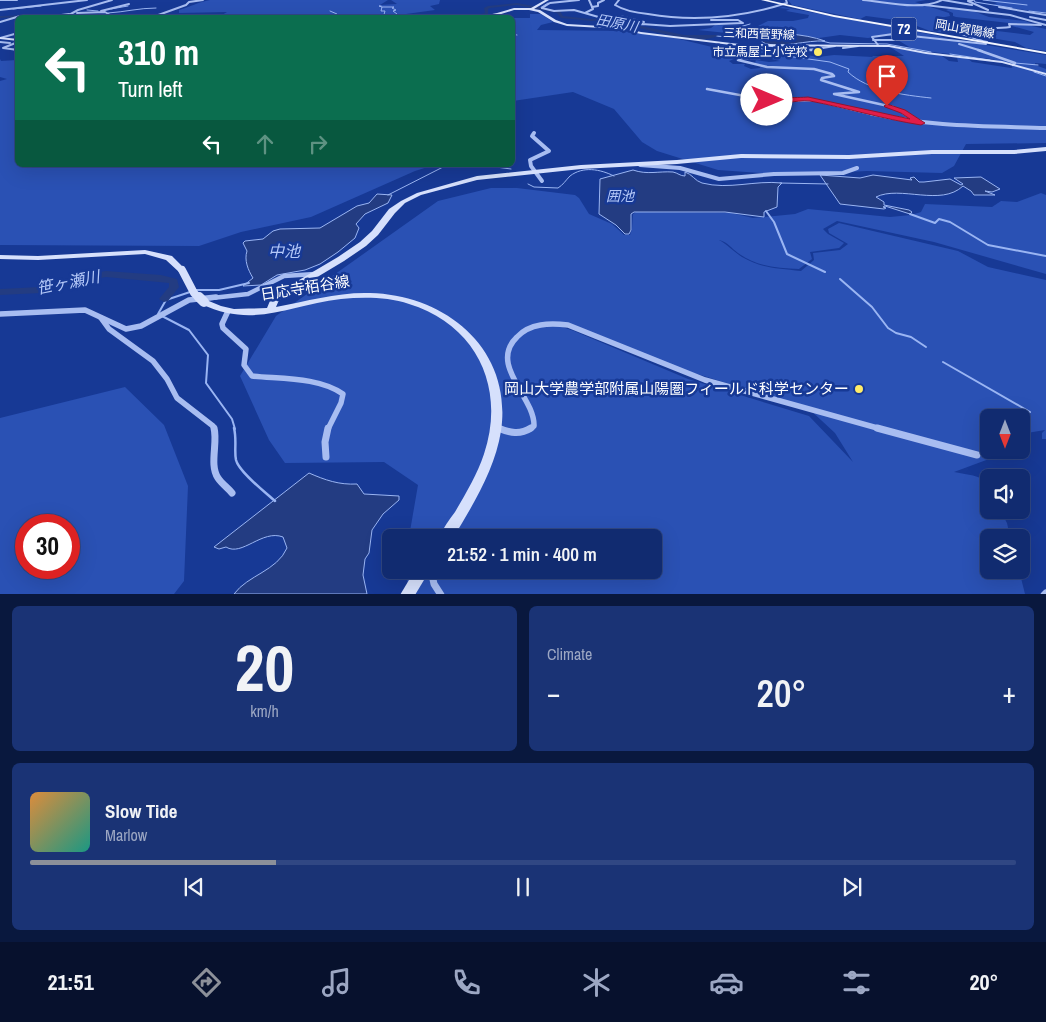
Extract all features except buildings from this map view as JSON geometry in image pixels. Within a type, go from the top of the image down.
[{"type":"main road","name":"岡山賀陽線","points":[[765,0],[843,18],[1046,53]]},
{"type":"main road","points":[[492,15],[514,9],[538,9],[545,1]]},
{"type":"main road","name":"三和西菅野線","points":[[538,9],[563,24],[618,26],[640,33],[744,45],[878,44],[1013,65],[1046,74]]},
{"type":"main road","points":[[0,39],[15,42]]},
{"type":"main road","points":[[270,311],[275,298],[362,244],[375,233],[392,211],[410,198],[477,178],[535,171],[741,156],[849,157],[927,152],[1014,152],[1046,149]]},
{"type":"main road","name":"日応寺栢谷線","points":[[1,257],[38,258],[145,252],[169,258],[182,270],[194,293],[204,302],[228,311],[246,313],[270,311],[328,299],[364,295],[392,297],[430,308],[456,324],[482,354],[495,389],[496,427],[488,459],[478,482],[450,529]]},
{"type":"main road","points":[[407,594],[418,579]]},
{"type":"street","points":[[0,0],[17,0]]},
{"type":"street","points":[[0,10],[87,0]]},
{"type":"street","points":[[70,14],[112,0]]},
{"type":"street","points":[[158,15],[186,5],[189,2],[203,0]]},
{"type":"street","points":[[545,1],[554,0]]},
{"type":"street","points":[[538,9],[546,8],[544,6],[547,4],[579,0]]},
{"type":"street","points":[[566,9],[585,13],[592,11],[589,0]]},
{"type":"street","points":[[592,7],[598,6],[598,3],[604,0]]},
{"type":"street","points":[[619,0],[615,4],[617,7],[670,18],[706,18],[742,14],[784,3]]},
{"type":"street","points":[[863,0],[926,4],[1046,20]]},
{"type":"street","points":[[922,2],[926,4],[943,0],[978,5]]},
{"type":"street","points":[[973,0],[968,1],[996,13]]},
{"type":"street","points":[[61,4],[86,7],[95,6]]},
{"type":"street","points":[[97,12],[129,4]]},
{"type":"street","points":[[95,6],[100,11]]},
{"type":"street","points":[[999,7],[1025,13],[1046,15]]},
{"type":"street","points":[[538,9],[554,11],[572,10],[610,20],[611,24],[618,26],[743,23],[738,20],[713,20],[706,18]]},
{"type":"street","points":[[62,15],[97,12],[110,15]]},
{"type":"street","points":[[1025,13],[1034,18]]},
{"type":"street","points":[[1010,15],[1046,25]]},
{"type":"street","points":[[620,16],[643,22],[672,22],[678,25]]},
{"type":"street","points":[[0,22],[15,18]]},
{"type":"street","points":[[989,43],[968,38],[952,30],[976,26],[1003,28],[1010,27],[1008,24],[1038,26],[1041,24]]},
{"type":"street","points":[[0,39],[15,34]]},
{"type":"street","points":[[873,40],[872,37],[877,35],[893,34],[989,43]]},
{"type":"street","points":[[942,39],[999,56],[1014,63],[1013,65]]},
{"type":"street","points":[[873,40],[894,40]]},
{"type":"street","points":[[873,40],[878,44]]},
{"type":"street","points":[[15,43],[3,48],[15,50]]},
{"type":"street","points":[[843,48],[878,44]]},
{"type":"street","points":[[744,45],[752,51],[752,54],[760,58],[737,59],[739,60],[767,67],[814,69],[832,74],[834,76],[822,78],[821,80],[860,92],[834,94],[893,107],[921,123]]},
{"type":"street","points":[[708,88],[772,101],[814,100],[921,123],[969,127],[1046,128]]},
{"type":"street","points":[[534,133],[532,136],[548,151],[530,160],[542,181]]},
{"type":"street","points":[[629,165],[680,168],[710,178],[733,180],[774,174],[843,173],[857,168]]},
{"type":"street","points":[[0,314],[86,310],[126,330],[141,326],[190,300],[254,292],[284,276],[315,274]]},
{"type":"street","points":[[228,311],[222,324],[223,328],[246,349],[244,365],[252,376],[308,382],[339,390],[343,394],[342,402],[331,419],[327,432],[326,457]]},
{"type":"street","points":[[101,318],[109,329],[154,361],[184,406],[213,426],[216,436],[214,462],[217,477],[232,493]]},
{"type":"street","points":[[496,427],[521,434],[529,431],[534,426],[533,412],[514,381],[508,350],[511,343],[520,333],[538,325],[556,324],[582,331],[714,383],[802,409],[977,455]]},
{"type":"street","points":[[433,579],[440,594]]},
{"type":"shaded area","points":[[210,0],[388,0],[380,5],[397,4],[391,0],[440,0],[439,4],[430,6],[435,10],[399,15],[222,15],[227,12],[179,13],[179,10]]},
{"type":"shaded area","points":[[788,0],[926,0],[915,2],[949,13],[950,16],[940,18],[940,20],[934,23],[949,27],[980,27],[989,30],[1030,35],[1034,32],[1012,26],[1018,24],[956,17],[953,16],[953,13],[946,10],[949,9],[970,10],[989,17],[1025,21],[1033,24],[1032,26],[1046,29],[1046,51],[1026,48],[1015,42],[973,35],[930,31],[904,21],[866,16],[860,19],[854,18],[792,5]]},
{"type":"shaded area","points":[[987,0],[1046,0],[1046,13],[996,6],[993,5],[997,3]]},
{"type":"shaded area","points":[[783,7],[939,36],[950,40],[892,34],[868,38],[840,35],[819,38],[794,34],[752,33],[746,35],[698,30],[711,28],[715,25],[758,26],[768,21],[793,21],[808,18],[809,15],[786,11],[790,9],[779,8]]},
{"type":"shaded area","points":[[530,14],[541,14],[553,22],[541,25],[537,30],[625,31],[675,38],[712,47],[723,45],[739,51],[749,52],[754,57],[739,57],[729,61],[733,64],[745,64],[744,66],[751,69],[760,68],[761,65],[755,63],[756,60],[780,61],[754,55],[754,52],[770,50],[770,48],[818,57],[834,55],[904,56],[890,47],[942,56],[949,61],[958,62],[957,57],[967,58],[972,62],[1011,68],[1017,65],[991,59],[916,50],[887,35],[974,43],[1046,55],[1046,64],[1035,63],[1035,65],[1046,69],[1046,143],[966,144],[954,166],[942,173],[867,171],[791,175],[718,170],[657,151],[642,142],[614,109],[573,92],[515,101],[515,18],[530,18]]},
{"type":"shaded area","points":[[0,59],[1,61],[15,60],[15,167],[428,167],[311,217],[241,232],[199,246],[0,245],[0,81],[7,79],[0,77]]},
{"type":"shaded area","points":[[491,188],[517,188],[575,195],[589,214],[612,224],[624,235],[630,235],[633,214],[636,212],[731,213],[753,218],[795,214],[808,209],[890,217],[921,212],[925,204],[992,207],[1001,201],[1017,202],[1041,193],[1046,195],[1046,274],[934,242],[837,221],[823,229],[828,234],[844,243],[839,248],[810,252],[812,259],[799,269],[760,264],[745,258],[719,240],[742,257],[757,264],[771,267],[801,271],[814,260],[813,253],[840,250],[848,244],[829,233],[828,229],[839,223],[958,251],[988,267],[1046,280],[1046,439],[1042,439],[1042,433],[1045,430],[1030,432],[1030,409],[980,409],[980,459],[989,459],[954,472],[980,478],[980,519],[1005,519],[1007,523],[1008,529],[980,529],[980,579],[1021,579],[1025,594],[409,594],[407,579],[662,579],[662,529],[410,529],[418,485],[384,462],[285,463],[269,440],[240,376],[276,316],[438,201]],"holes":[[[548,322],[571,324],[681,369],[808,408],[835,433],[853,462],[809,416],[688,379]]]},
{"type":"shaded area","points":[[125,387],[164,425],[188,486],[184,581],[174,594],[0,594],[0,418]]},
{"type":"water","points":[[754,34],[799,35],[825,41],[774,45],[763,42]]},
{"type":"water","name":"囲池","points":[[633,170],[648,173],[673,172],[682,176],[685,176],[685,172],[702,183],[722,186],[782,183],[778,187],[777,207],[764,212],[764,217],[725,212],[634,212],[631,214],[631,230],[629,234],[625,234],[616,225],[599,214],[600,179]]},
{"type":"water","points":[[820,175],[860,178],[873,175],[912,180],[910,178],[914,177],[919,182],[950,179],[961,185],[963,184],[954,178],[981,177],[1000,189],[992,192],[985,191],[995,195],[974,195],[963,186],[954,192],[944,195],[932,196],[897,193],[876,197],[884,202],[884,205],[909,210],[912,212],[910,214],[885,206],[883,207],[886,208],[884,209],[840,204]]},
{"type":"water","name":"中池","points":[[377,194],[392,195],[388,203],[365,214],[356,224],[359,228],[355,238],[338,252],[320,264],[305,270],[277,275],[261,285],[243,286],[253,278],[247,265],[247,251],[243,243],[245,241],[263,239],[273,231],[280,229],[320,228],[357,206],[369,203]]},
{"type":"water","points":[[309,473],[332,482],[357,484],[364,494],[399,496],[399,500],[383,514],[372,530],[369,553],[365,559],[363,575],[367,594],[234,594],[247,582],[270,568],[282,556],[287,548],[283,537],[267,537],[239,549],[226,547],[219,549],[214,547]]},
{"type":"waterway","points":[[974,0],[975,2],[1012,8]]},
{"type":"waterway","points":[[983,0],[1027,5]]},
{"type":"waterway","name":"田原川","points":[[540,8],[548,3]]},
{"type":"waterway","name":"田原川","points":[[482,15],[487,14],[486,8],[489,7],[517,4],[559,12],[561,17],[591,20],[610,19],[612,24],[615,25],[632,25],[684,36],[716,36]]},
{"type":"waterway","points":[[13,9],[41,6]]},
{"type":"waterway","points":[[111,9],[128,6]]},
{"type":"waterway","points":[[381,6],[379,6],[382,7]]},
{"type":"waterway","points":[[382,7],[394,7],[392,8],[396,10],[393,11],[397,14],[395,15]]},
{"type":"waterway","points":[[382,7],[381,11],[385,11],[384,15]]},
{"type":"waterway","points":[[108,13],[156,8]]},
{"type":"waterway","points":[[87,10],[98,11]]},
{"type":"waterway","points":[[330,11],[336,15]]},
{"type":"waterway","points":[[1029,11],[1046,13]]},
{"type":"waterway","name":"田原川","points":[[0,17],[15,16]]},
{"type":"waterway","points":[[611,19],[619,18]]},
{"type":"waterway","points":[[733,33],[726,31],[750,24]]},
{"type":"waterway","points":[[716,36],[728,37],[733,33]]},
{"type":"waterway","points":[[733,33],[762,34]]},
{"type":"waterway","points":[[822,41],[830,43],[887,44],[931,52]]},
{"type":"waterway","points":[[752,46],[787,56],[830,62],[849,69],[848,72],[856,78],[876,88],[931,98]]},
{"type":"waterway","points":[[950,54],[990,60]]},
{"type":"waterway","points":[[1015,63],[1038,65]]},
{"type":"waterway","points":[[1034,72],[1046,76]]},
{"type":"waterway","points":[[388,195],[443,167]]},
{"type":"waterway","points":[[496,167],[511,169]]},
{"type":"waterway","points":[[528,184],[534,187],[558,188],[570,176],[586,170],[597,170],[614,176]]},
{"type":"waterway","points":[[780,183],[828,184]]},
{"type":"waterway","points":[[766,211],[774,222],[787,254],[825,272]]},
{"type":"waterway","points":[[910,214],[935,223],[939,219],[950,222],[988,245],[1046,256]]},
{"type":"waterway","name":"笹ヶ瀬川","points":[[0,292],[41,290],[73,280],[106,274],[161,278],[174,281],[174,287],[164,299]]},
{"type":"waterway","points":[[840,279],[872,307],[888,328],[896,333],[911,337],[926,347]]},
{"type":"waterway","points":[[195,290],[219,290],[249,283]]},
{"type":"waterway","points":[[190,292],[166,300],[158,314],[189,330],[208,355],[206,383],[232,419],[235,429]]},
{"type":"waterway","points":[[943,362],[1025,409]]},
{"type":"waterway","points":[[234,428],[235,457],[238,465],[253,482],[275,501]]},
{"type":"place","name":"市立馬屋上小学校","points":[[818,52]]},
{"type":"place","name":"岡山大学農学部附属山陽圏フィールド科学センター","points":[[859,389]]},
{"type":"route","points":[[767,100],[808,99],[921,123],[903,111],[887,106]]}]
